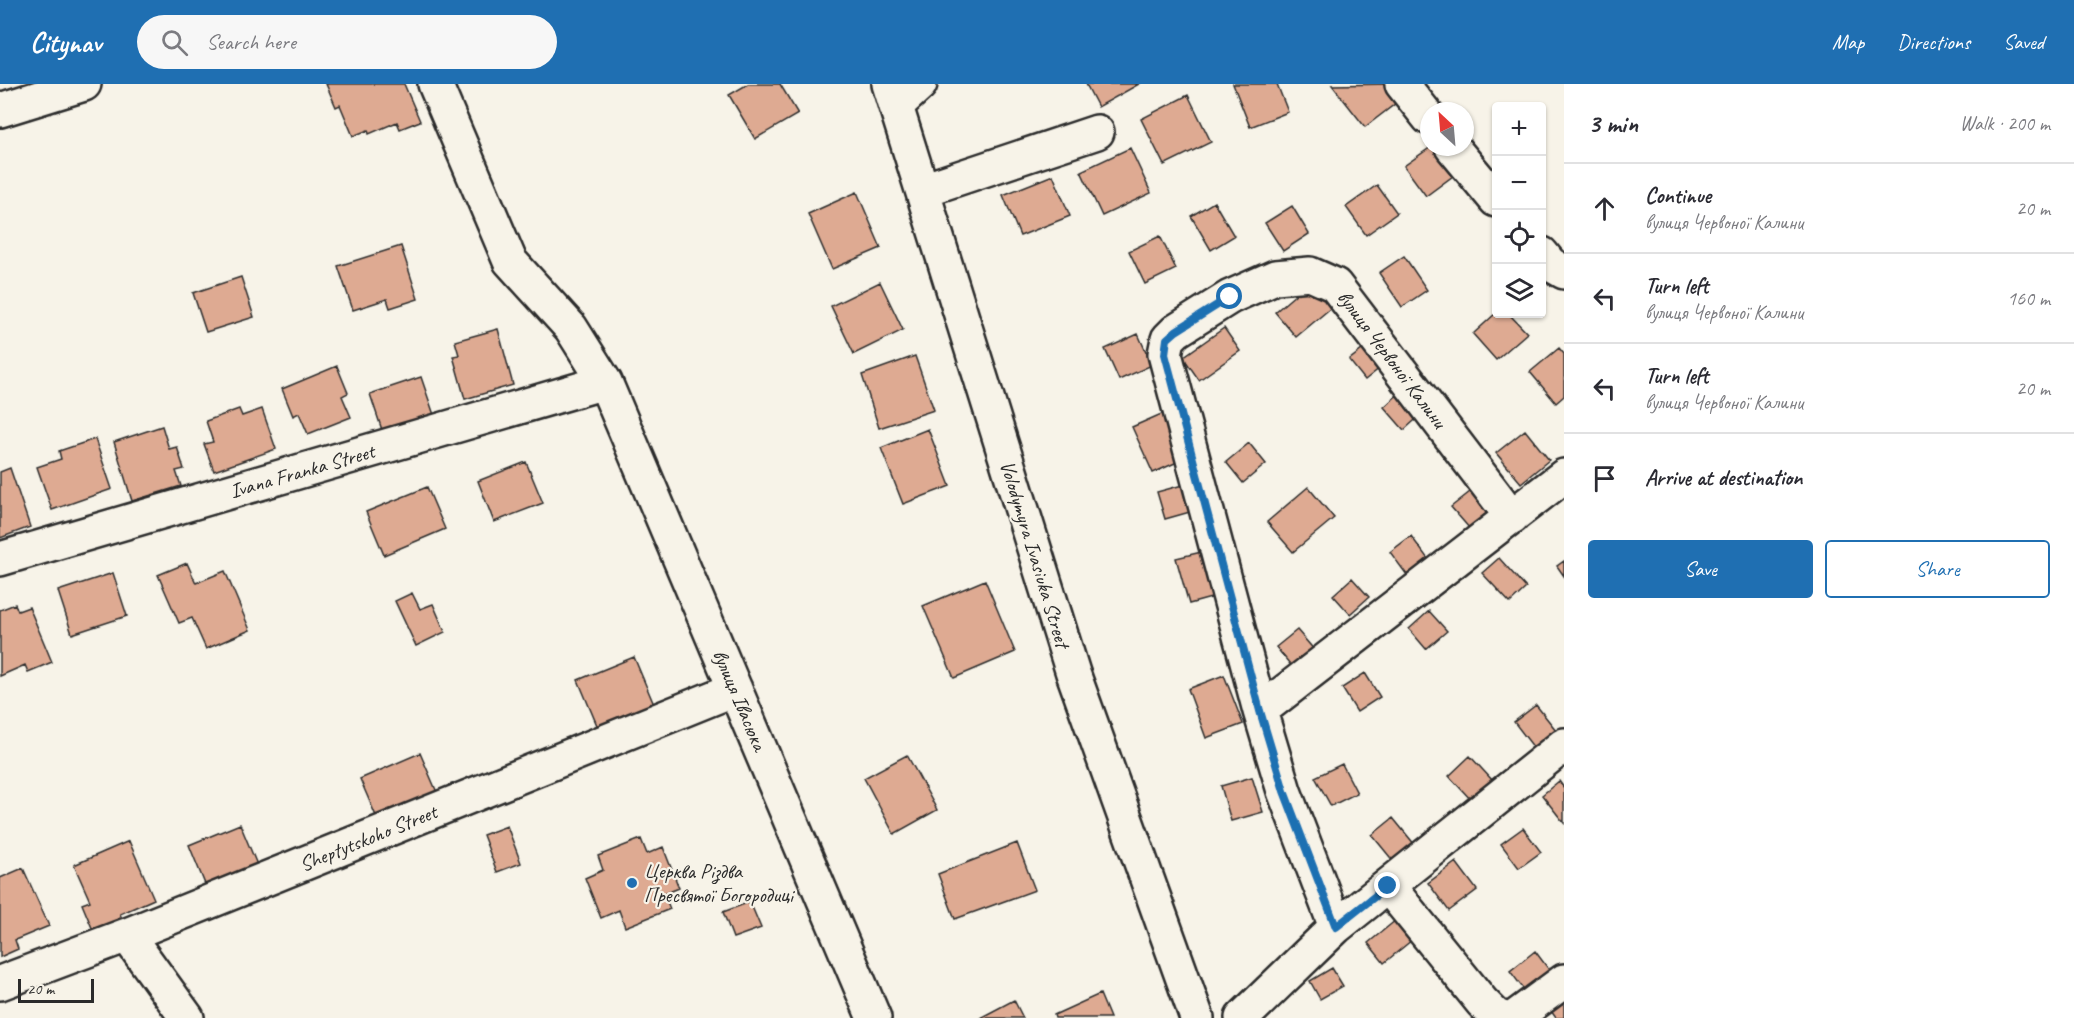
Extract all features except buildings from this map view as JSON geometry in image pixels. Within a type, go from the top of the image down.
[{"type":"street","points":[[0,110],[84,84]]},
{"type":"street","name":"вулиця Івасюка","points":[[435,84],[510,261],[571,328],[605,382],[874,1018]]},
{"type":"street","points":[[893,95],[920,84]]},
{"type":"street","points":[[1402,84],[1420,107]]},
{"type":"street","name":"Volodymyra Ivasiuka Street","points":[[893,95],[1072,673],[1197,1018]]},
{"type":"street","points":[[923,190],[1097,132]]},
{"type":"street","points":[[1460,156],[1492,194]]},
{"type":"street","points":[[1546,259],[1564,273]]},
{"type":"street","name":"вулиця Червоної Калини","points":[[1336,927],[1284,791],[1260,711],[1165,354],[1167,339],[1230,297],[1275,278],[1310,274],[1335,285],[1512,517]]},
{"type":"street","name":"Ivana Franka Street","points":[[0,559],[605,382]]},
{"type":"street","points":[[1260,711],[1564,476]]},
{"type":"street","name":"Sheptytskoho Street","points":[[0,983],[127,935],[735,689]]},
{"type":"street","points":[[1242,1018],[1336,927],[1564,745]]},
{"type":"street","points":[[1388,886],[1482,1002],[1496,1016],[1502,1018]]},
{"type":"street","points":[[127,935],[187,1018]]},
{"type":"street","points":[[1514,1018],[1564,981]]},
{"type":"place","name":"Церква Різдва Пресвятої Богородиці","points":[[632,883]]},
{"type":"route","points":[[1230,297],[1176,331],[1167,339],[1165,354],[1260,711],[1284,791],[1336,927],[1388,886]]}]
